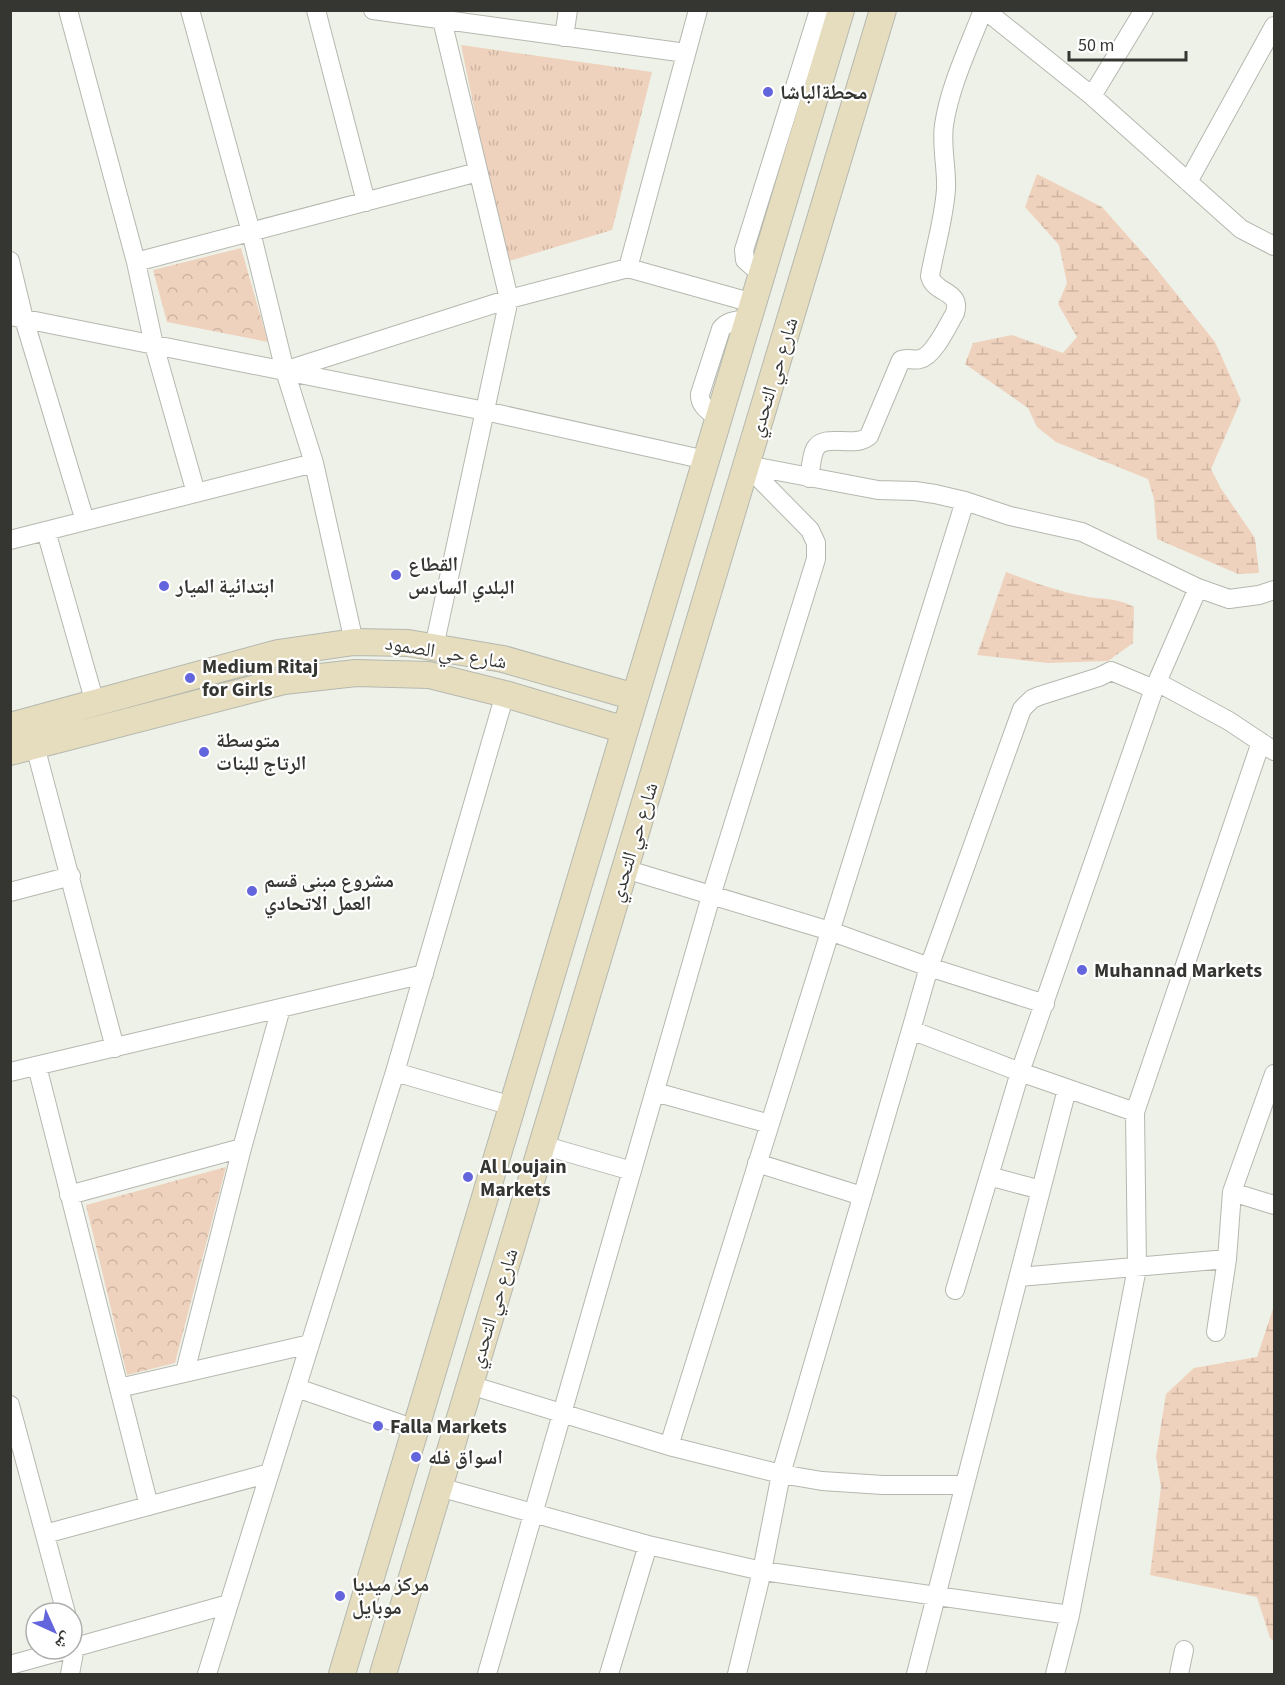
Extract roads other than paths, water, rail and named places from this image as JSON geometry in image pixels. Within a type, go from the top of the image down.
[{"type":"main road","name":"شارع حي التحدي","points":[[342,1674],[841,10]]},
{"type":"main road","name":"شارع حي التحدي","points":[[383,1674],[883,10]]},
{"type":"main road","points":[[819,84],[818,90],[822,100],[831,107],[842,109],[847,107],[858,94]]},
{"type":"main road","points":[[801,144],[806,134],[822,128],[837,135],[841,151]]},
{"type":"main road","points":[[684,536],[685,553],[693,561],[710,561],[715,558],[721,548]]},
{"type":"main road","points":[[662,607],[664,602],[673,595],[679,593],[690,595],[695,598],[700,608],[700,620]]},
{"type":"main road","name":"شارع حي الصمود","points":[[10,726],[278,653],[354,642],[390,641],[503,659],[635,697]]},
{"type":"main road","points":[[17,750],[284,681],[356,673],[429,675],[505,694],[625,730]]},
{"type":"main road","points":[[556,709],[567,703],[572,693],[569,681],[565,677]]},
{"type":"street","points":[[68,10],[136,262],[154,345],[196,493]]},
{"type":"street","points":[[190,10],[285,371],[314,463],[354,642]]},
{"type":"street","points":[[316,10],[366,202]]},
{"type":"street","points":[[373,10],[686,53]]},
{"type":"street","points":[[564,37],[568,10]]},
{"type":"street","points":[[628,268],[698,10]]},
{"type":"street","points":[[762,275],[745,260],[744,250],[819,10]]},
{"type":"street","points":[[809,478],[815,449],[821,443],[861,441],[869,436],[901,360],[921,359],[929,355],[955,313],[957,304],[954,297],[935,285],[930,276],[945,202],[944,123],[953,90],[984,10],[1092,96],[1241,229],[1275,246]]},
{"type":"street","points":[[1092,96],[1144,10]]},
{"type":"street","points":[[434,647],[509,299],[442,20]]},
{"type":"street","points":[[1188,182],[1275,26]]},
{"type":"street","points":[[136,262],[478,172]]},
{"type":"street","points":[[10,261],[17,317],[85,521]]},
{"type":"street","points":[[285,371],[509,299],[628,268],[751,311]]},
{"type":"street","points":[[17,317],[485,411],[706,460]]},
{"type":"street","points":[[10,540],[314,463]]},
{"type":"street","points":[[746,465],[878,490],[915,491],[965,501],[1010,516],[1082,532],[1198,588],[1228,599],[1275,590]]},
{"type":"street","points":[[487,1674],[711,896],[817,551],[810,530],[746,465]]},
{"type":"street","points":[[669,1446],[965,501]]},
{"type":"street","points":[[46,531],[95,703]]},
{"type":"street","points":[[955,1290],[1020,1072],[1156,686],[1198,588]]},
{"type":"street","points":[[737,1674],[762,1571],[781,1474],[929,966],[1022,709],[1032,699],[1039,696],[1111,671],[1156,686],[1229,721],[1268,746],[1135,1112],[1137,1268],[1070,1615],[1055,1674]]},
{"type":"street","points":[[207,1674],[395,1072],[505,694]]},
{"type":"street","points":[[17,750],[71,876],[115,1048]]},
{"type":"street","points":[[625,869],[830,931],[1045,1004]]},
{"type":"street","points":[[10,892],[71,876]]},
{"type":"street","points":[[10,1072],[424,974]]},
{"type":"street","points":[[185,1372],[242,1148],[281,1008]]},
{"type":"street","points":[[911,1030],[1020,1072],[1135,1112]]},
{"type":"street","points":[[38,1066],[149,1506]]},
{"type":"street","points":[[395,1072],[512,1106]]},
{"type":"street","points":[[1216,1332],[1227,1259],[1232,1192],[1275,1074]]},
{"type":"street","points":[[916,1674],[1067,1089]]},
{"type":"street","points":[[655,1092],[770,1124]]},
{"type":"street","points":[[542,1145],[632,1171]]},
{"type":"street","points":[[69,1195],[242,1148]]},
{"type":"street","points":[[757,1163],[862,1196]]},
{"type":"street","points":[[989,1176],[1041,1190]]},
{"type":"street","points":[[1232,1192],[1275,1205]]},
{"type":"street","points":[[1018,1277],[1227,1259]]},
{"type":"street","points":[[119,1388],[310,1344]]},
{"type":"street","points":[[470,1385],[669,1446],[781,1474],[822,1481],[966,1485]]},
{"type":"street","points":[[297,1388],[416,1429]]},
{"type":"street","points":[[10,1405],[63,1601]]},
{"type":"street","points":[[45,1534],[270,1473]]},
{"type":"street","points":[[439,1487],[648,1545],[762,1571],[1070,1615]]},
{"type":"street","points":[[609,1674],[648,1545]]},
{"type":"street","points":[[84,1642],[229,1604]]},
{"type":"street","points":[[1179,1674],[1184,1650]]},
{"type":"place","name":"محطةالباشا","points":[[768,92]]},
{"type":"place","name":"القطاع البلدي السادس","points":[[396,575]]},
{"type":"place","name":"ابتدائية الميار","points":[[164,586]]},
{"type":"place","name":"Medium Ritaj for Girls","points":[[190,678]]},
{"type":"place","name":"متوسطة الرتاج للبنات","points":[[204,752]]},
{"type":"place","name":"مشروع مبنى قسم العمل الاتحادي","points":[[252,891]]},
{"type":"place","name":"Muhannad Markets","points":[[1082,970]]},
{"type":"place","name":"Al Loujain Markets","points":[[468,1177]]},
{"type":"place","name":"Falla Markets","points":[[378,1426]]},
{"type":"place","name":"اسواق فله","points":[[416,1457]]},
{"type":"place","name":"مركز ميديا موبايل","points":[[340,1596]]}]
